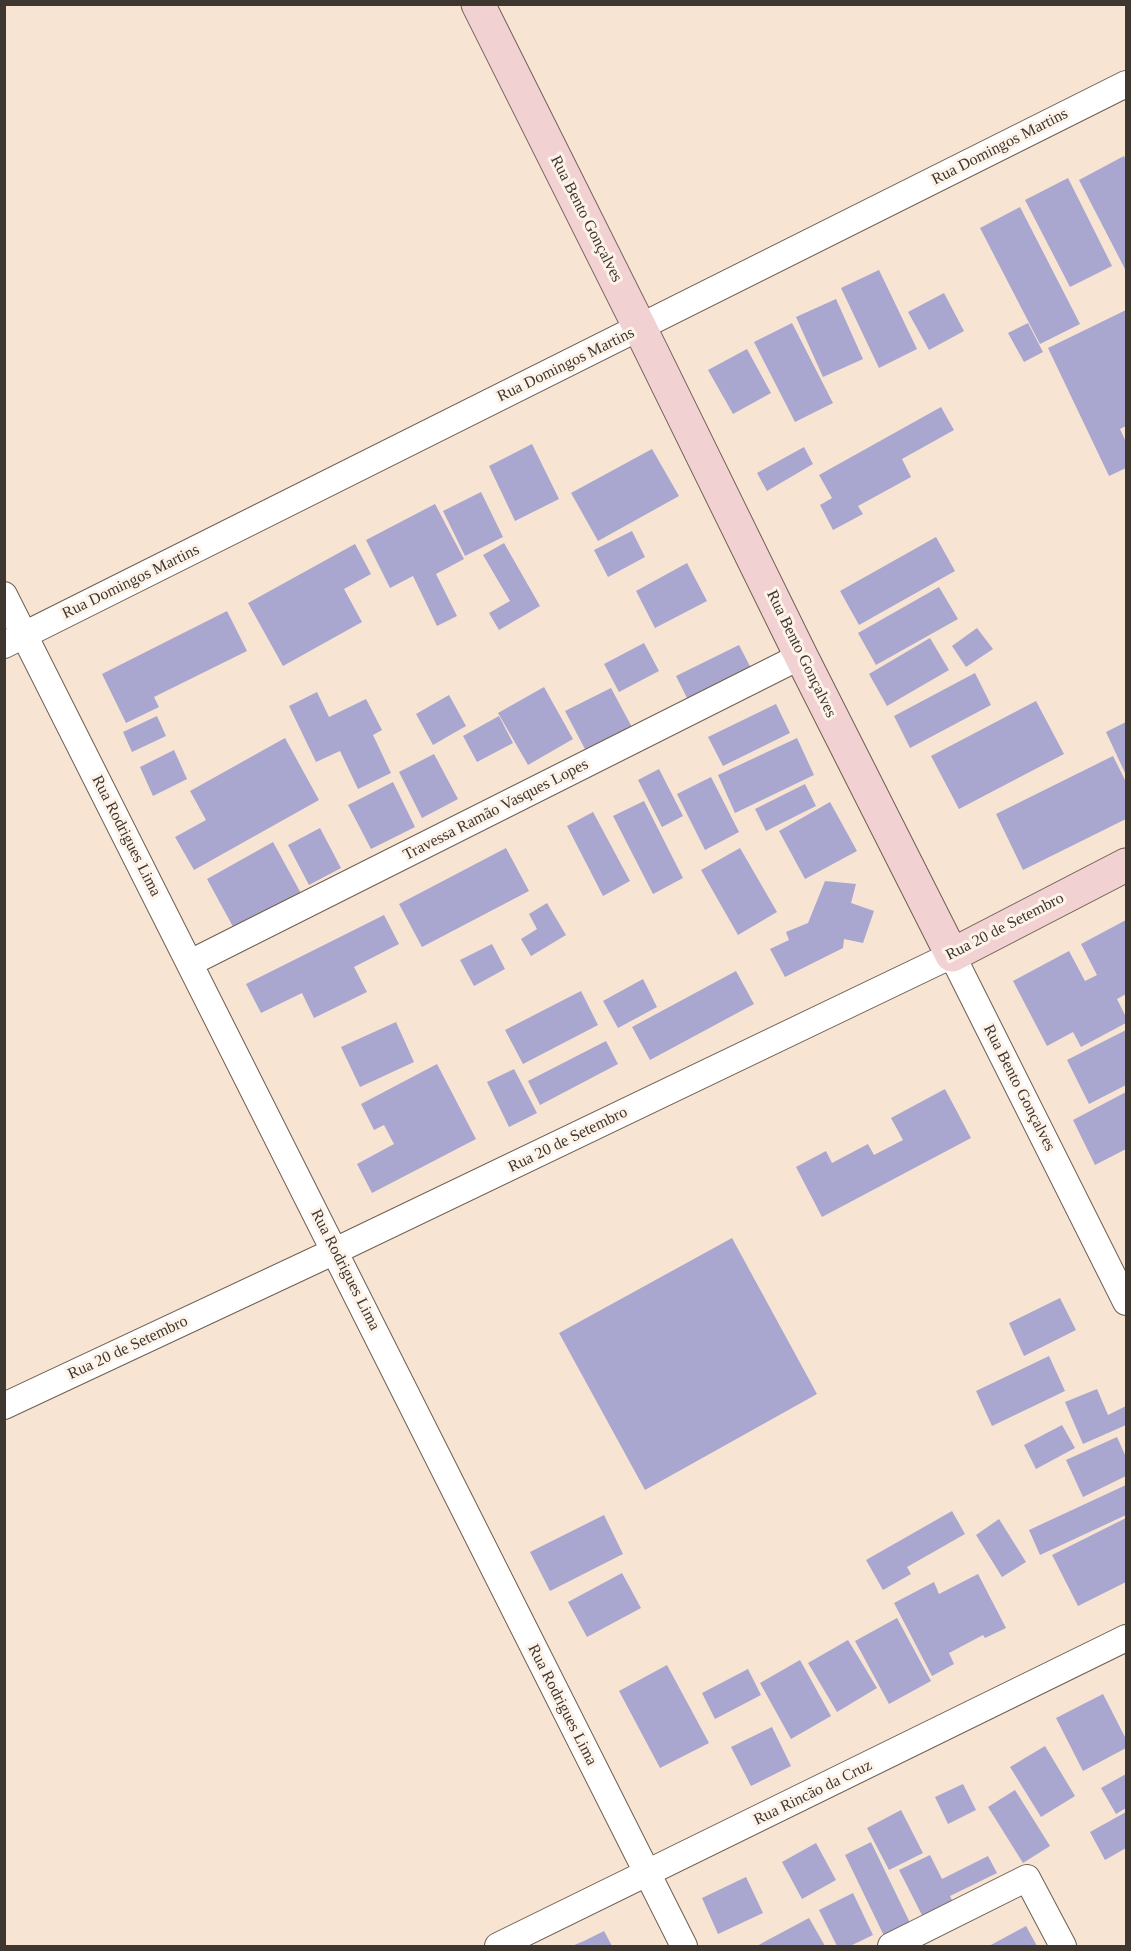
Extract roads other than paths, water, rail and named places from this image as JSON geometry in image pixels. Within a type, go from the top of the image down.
[{"type":"main road","name":"Rua Bento Gonçalves","points":[[478,4],[801,656],[952,954]]},
{"type":"main road","name":"Rua 20 de Setembro","points":[[952,954],[1126,865]]},
{"type":"street","name":"Rua Domingos Martins","points":[[15,640],[1126,84]]},
{"type":"street","name":"Rua Rodrigues Lima","points":[[4,594],[15,640],[190,963],[684,1947]]},
{"type":"street","name":"Travessa Ramão Vasques Lopes","points":[[190,963],[801,656]]},
{"type":"street","name":"Rua 20 de Setembro","points":[[4,1406],[335,1251],[952,954]]},
{"type":"street","name":"Rua Bento Gonçalves","points":[[952,954],[1126,1302]]},
{"type":"street","name":"Rua Rincão da Cruz","points":[[498,1947],[1126,1638]]},
{"type":"street","points":[[891,1947],[1028,1878],[1063,1947]]}]
